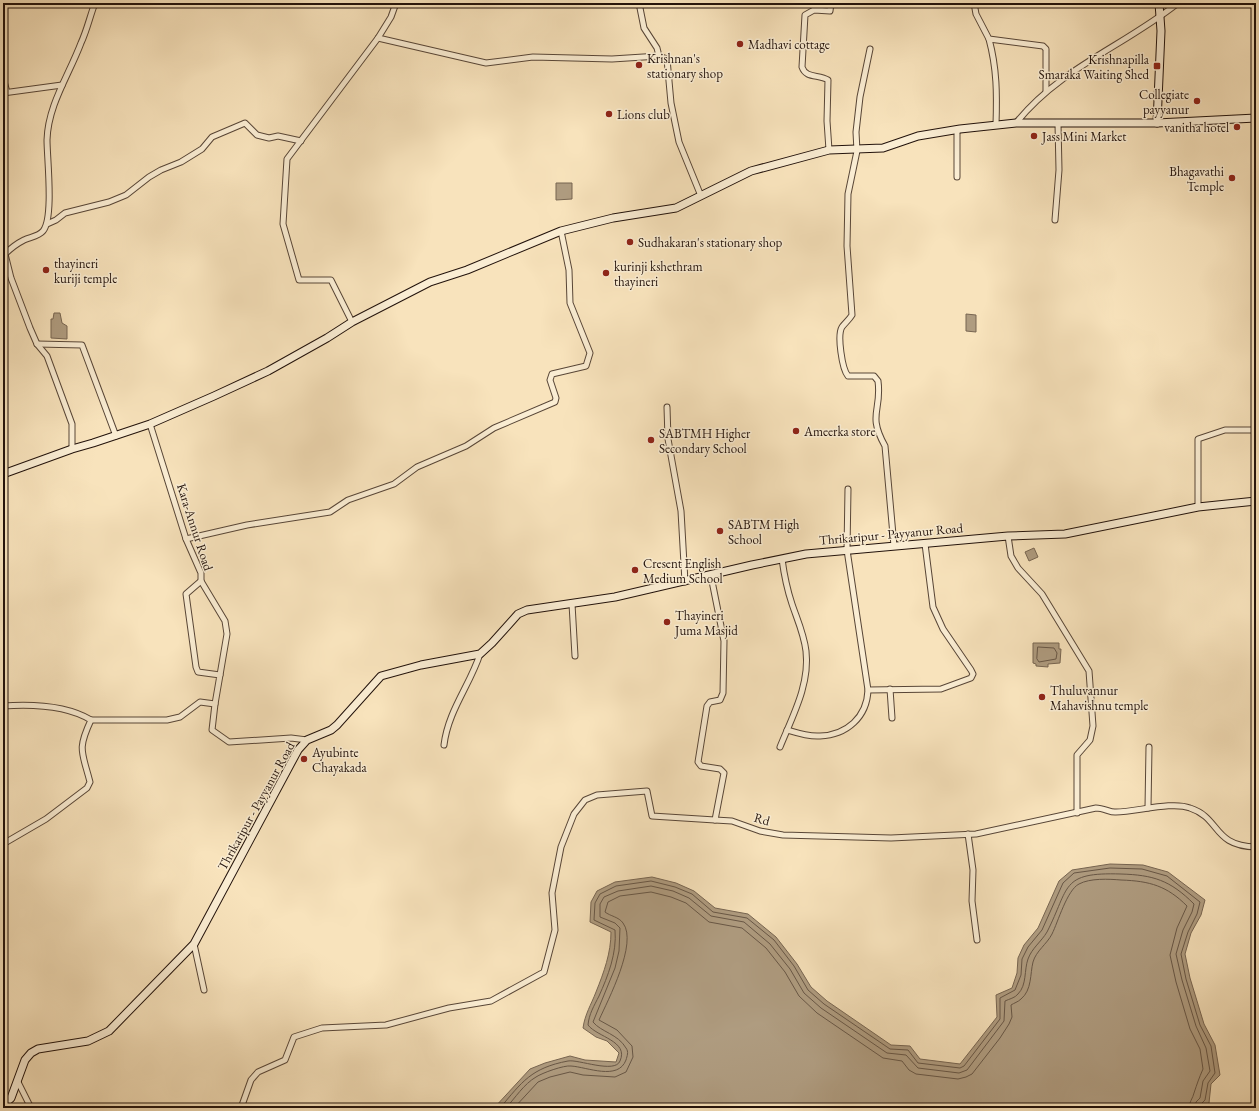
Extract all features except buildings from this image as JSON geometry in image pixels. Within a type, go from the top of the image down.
[{"type":"main road","points":[[1157,123],[1161,15],[1160,3]]},
{"type":"main road","points":[[3,474],[72,449],[150,424],[268,371],[328,338],[352,322],[430,282],[467,270],[561,231],[613,218],[676,208],[751,171],[829,150],[857,151],[883,148],[918,136],[996,125],[1016,123],[1157,123],[1256,118]]},
{"type":"main road","name":"Thrikaripur - Payyanur Road","points":[[3,1105],[11,1098],[25,1060],[31,1053],[38,1049],[88,1041],[109,1031],[194,944],[298,750],[306,740],[331,730],[337,725],[382,676],[421,665],[480,654],[492,644],[518,614],[540,607],[572,604],[615,597],[782,559],[847,550],[1008,536],[1065,534],[1198,507],[1256,501]]},
{"type":"street","points":[[72,449],[72,424],[47,356],[37,344],[11,278],[5,254],[23,240],[38,235],[44,230],[47,224],[50,192],[47,140],[50,122],[62,85],[81,44],[95,3]]},
{"type":"street","points":[[352,322],[331,280],[299,280],[283,224],[287,159],[378,38],[391,17],[396,3]]},
{"type":"street","points":[[639,3],[644,28],[657,48],[659,56]]},
{"type":"street","points":[[829,150],[826,121],[828,80],[807,75],[804,73],[802,67],[805,15],[814,10],[830,11],[831,3]]},
{"type":"street","points":[[974,3],[976,14],[989,39],[995,60],[997,92],[996,125]]},
{"type":"street","points":[[1016,123],[1046,91],[1079,66],[1148,24],[1178,3]]},
{"type":"street","points":[[378,38],[486,63],[533,57],[612,59],[659,56],[667,59],[671,103],[679,142],[701,196]]},
{"type":"street","points":[[989,39],[1043,46],[1047,54],[1046,91]]},
{"type":"street","points":[[870,49],[860,97],[856,132],[857,151],[848,194],[847,246],[852,315],[842,328],[842,364],[848,376],[874,376],[878,381],[874,421],[885,446],[894,546]]},
{"type":"street","points":[[3,78],[5,92],[62,85]]},
{"type":"street","points":[[47,224],[56,220],[65,213],[109,202],[126,195],[155,173],[181,162],[202,149],[212,137],[245,123],[257,135],[269,138],[278,136],[301,141]]},
{"type":"street","points":[[1055,220],[1058,170],[1058,124]]},
{"type":"street","points":[[956,130],[957,177]]},
{"type":"street","points":[[186,539],[247,524],[330,512],[348,500],[394,484],[416,467],[466,446],[494,428],[555,402],[556,398],[550,380],[552,374],[586,366],[590,353],[570,303],[569,270],[561,231]]},
{"type":"street","points":[[37,344],[82,345],[116,436]]},
{"type":"street","points":[[667,407],[668,439],[681,511],[685,582]]},
{"type":"street","name":"Kara-Annur Road","points":[[150,424],[186,539],[201,573],[201,581],[186,594],[196,667],[198,672],[220,675]]},
{"type":"street","points":[[1198,507],[1198,439],[1225,430],[1256,430]]},
{"type":"street","points":[[786,730],[809,736],[820,736],[840,731],[858,721],[868,701],[868,690],[847,550],[848,489]]},
{"type":"street","points":[[1008,536],[1011,556],[1018,568],[1042,594],[1089,671],[1093,726],[1090,740],[1077,754],[1077,813]]},
{"type":"street","points":[[868,690],[941,689],[971,678],[973,674],[943,629],[933,607],[925,544]]},
{"type":"street","points":[[780,747],[797,707],[803,687],[806,651],[800,623],[788,592],[782,559]]},
{"type":"street","points":[[711,576],[724,641],[723,693],[720,700],[710,702],[707,706],[698,762],[701,766],[720,769],[724,773],[715,820]]},
{"type":"street","points":[[201,581],[225,621],[227,634],[212,730],[229,742],[291,738],[306,740]]},
{"type":"street","points":[[572,604],[575,656]]},
{"type":"street","points":[[444,745],[446,730],[456,704],[470,681],[480,654]]},
{"type":"street","points":[[890,689],[892,718]]},
{"type":"street","points":[[3,706],[16,705],[67,709],[91,720],[167,720],[180,717],[200,702],[215,704]]},
{"type":"street","points":[[3,844],[46,819],[87,788],[90,782],[81,749],[84,736],[91,720]]},
{"type":"street","points":[[1148,808],[1149,747]]},
{"type":"street","name":"Rd","points":[[241,1108],[251,1080],[258,1072],[285,1060],[294,1038],[299,1035],[322,1028],[386,1025],[449,1008],[491,1001],[544,972],[555,930],[552,893],[561,847],[574,814],[585,800],[596,796],[647,791],[652,816],[732,821],[760,831],[783,835],[891,838],[968,834],[1096,808],[1104,808],[1114,813],[1148,808],[1188,807],[1198,811],[1210,821],[1224,839],[1232,844],[1256,847]]},
{"type":"street","points":[[968,834],[973,870],[972,901],[977,940]]},
{"type":"street","points":[[194,944],[204,990]]},
{"type":"street","points":[[18,1082],[31,1108]]},
{"type":"water","points":[[556,183],[572,183],[572,199],[556,200]]},
{"type":"water","points":[[54,313],[60,313],[62,323],[67,326],[67,339],[51,338],[51,319],[53,319]]},
{"type":"water","points":[[966,314],[976,315],[976,332],[966,331]]},
{"type":"water","points":[[1034,548],[1038,557],[1029,561],[1025,552]]},
{"type":"water","points":[[1033,643],[1059,643],[1059,649],[1061,649],[1060,663],[1048,664],[1048,667],[1036,666],[1036,664],[1033,663]]},
{"type":"water","points":[[1110,864],[1143,865],[1168,872],[1205,900],[1201,915],[1191,933],[1185,954],[1190,978],[1204,1024],[1215,1045],[1220,1075],[1211,1084],[1209,1103],[1202,1108],[494,1108],[530,1069],[545,1063],[570,1056],[585,1060],[616,1062],[619,1053],[607,1041],[596,1037],[583,1028],[604,970],[611,940],[611,932],[590,922],[591,902],[597,891],[615,882],[652,877],[676,883],[694,891],[715,908],[748,914],[776,937],[797,964],[811,987],[827,1001],[891,1045],[910,1046],[920,1059],[960,1064],[997,1017],[996,995],[1012,988],[1017,973],[1018,958],[1024,945],[1038,928],[1059,881],[1072,870]]},
{"type":"place","name":"Madhavi cottage","points":[[740,44]]},
{"type":"place","name":"Krishnan's stationary shop","points":[[639,65]]},
{"type":"place","name":"Krishnapilla Smaraka Waiting Shed","points":[[1157,66]]},
{"type":"place","name":"Collegiate payyanur","points":[[1197,101]]},
{"type":"place","name":"Lions club","points":[[609,114]]},
{"type":"place","name":"vanitha hotel","points":[[1237,127]]},
{"type":"place","name":"Jass Mini Market","points":[[1034,136]]},
{"type":"place","name":"Bhagavathi Temple","points":[[1232,178]]},
{"type":"place","name":"Sudhakaran's stationary shop","points":[[630,242]]},
{"type":"place","name":"thayineri kuriji temple","points":[[46,270]]},
{"type":"place","name":"kurinji kshethram thayineri","points":[[606,273]]},
{"type":"place","name":"Ameerka store","points":[[796,431]]},
{"type":"place","name":"SABTMH Higher Secondary School","points":[[651,440]]},
{"type":"place","name":"SABTM High School","points":[[720,531]]},
{"type":"place","name":"Cresent English Medium School","points":[[635,570]]},
{"type":"place","name":"Thayineri Juma Masjid","points":[[667,622]]},
{"type":"place","name":"Thuluvannur Mahavishnu temple","points":[[1042,697]]},
{"type":"place","name":"Ayubinte Chayakada","points":[[304,759]]}]
